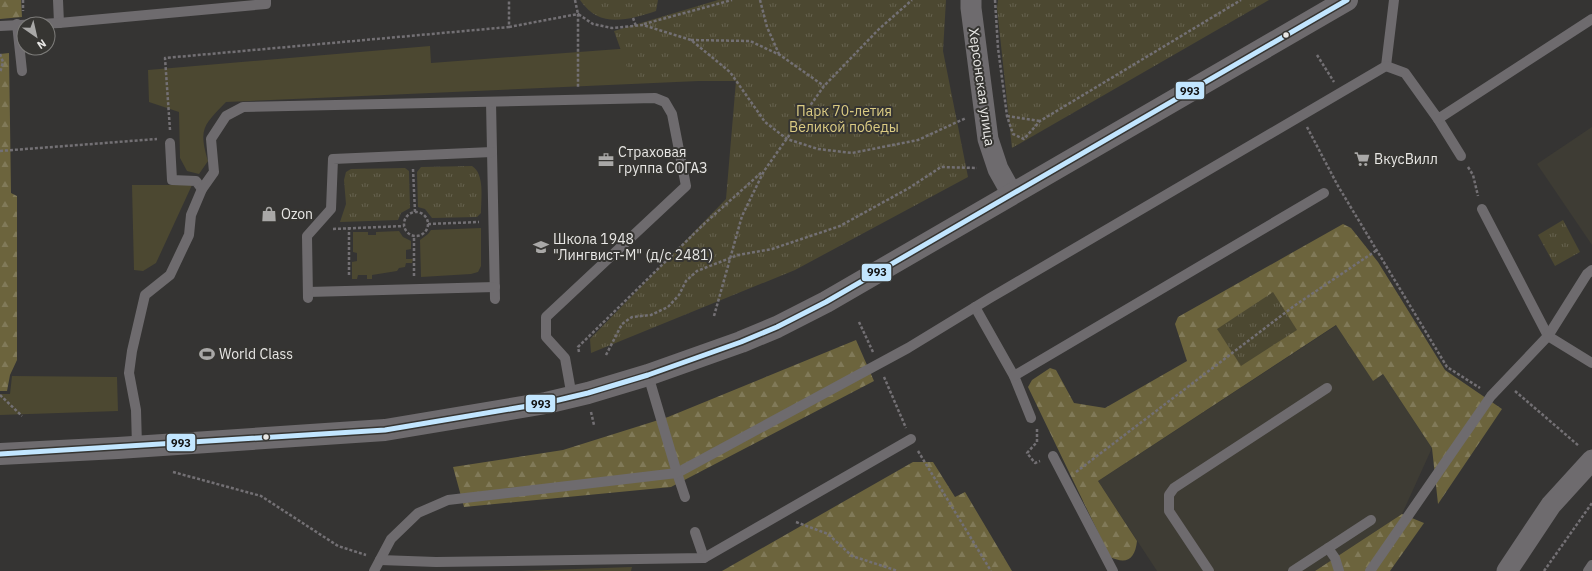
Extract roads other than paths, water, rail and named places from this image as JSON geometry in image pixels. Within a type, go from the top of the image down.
[{"type":"street","name":"Херсонская улица","points":[[971,0],[988,139],[998,169],[1012,194]]},
{"type":"street","points":[[0,454],[385,430],[546,403],[648,375],[741,342],[777,327],[826,302],[1347,0]]},
{"type":"street","points":[[1507,571],[1551,505],[1588,461]]},
{"type":"lane","points":[[58,0],[59,23]]},
{"type":"lane","points":[[56,23],[266,4],[266,0]]},
{"type":"lane","points":[[1386,66],[1394,0]]},
{"type":"lane","points":[[1438,119],[1592,19]]},
{"type":"lane","points":[[0,26],[16,24]]},
{"type":"lane","points":[[20,56],[22,71]]},
{"type":"lane","points":[[374,571],[391,539],[418,513],[448,500],[677,473],[908,348],[975,307],[1386,66]]},
{"type":"lane","points":[[1386,66],[1405,74],[1438,119],[1461,156]]},
{"type":"lane","points":[[137,446],[136,410],[129,373],[132,351],[145,294],[170,274],[189,235],[191,215],[202,189],[214,172],[211,139],[226,116],[243,108],[655,98],[665,102],[672,114],[686,186],[546,317],[546,337],[565,358],[572,397]]},
{"type":"lane","points":[[491,102],[495,299]]},
{"type":"lane","points":[[168,140],[172,180],[196,181],[202,189]]},
{"type":"lane","points":[[492,152],[332,159],[331,209],[307,236],[308,295],[349,290],[495,287]]},
{"type":"lane","points":[[1014,376],[1324,193]]},
{"type":"lane","points":[[1482,210],[1548,336],[1592,363]]},
{"type":"lane","points":[[1370,571],[1491,396],[1548,336],[1587,274],[1592,270]]},
{"type":"lane","points":[[975,307],[1014,376],[1031,418]]},
{"type":"lane","points":[[648,375],[685,497]]},
{"type":"lane","points":[[1209,571],[1169,511],[1169,495],[1174,488],[1327,388]]},
{"type":"lane","points":[[380,560],[436,562],[704,558],[911,439]]},
{"type":"lane","points":[[1053,456],[1114,571]]},
{"type":"lane","points":[[1293,571],[1371,520]]},
{"type":"lane","points":[[695,532],[704,558]]},
{"type":"lane","points":[[1328,548],[1335,558],[1340,571]]},
{"type":"lane","points":[[1588,571],[1592,565]]},
{"type":"place","name":"ВкусВилл","points":[[1362,159]]},
{"type":"place","name":"Страховая группа СОГАЗ","points":[[606,160]]},
{"type":"place","name":"Ozon","points":[[269,214]]},
{"type":"place","name":"Школа 1948 \"Лингвист-М\" (д/с 2481)","points":[[541,247]]},
{"type":"place","name":"World Class","points":[[207,354]]},
{"type":"park label","name":"Парк 70-летия Великой победы","points":[[844,120]]}]
